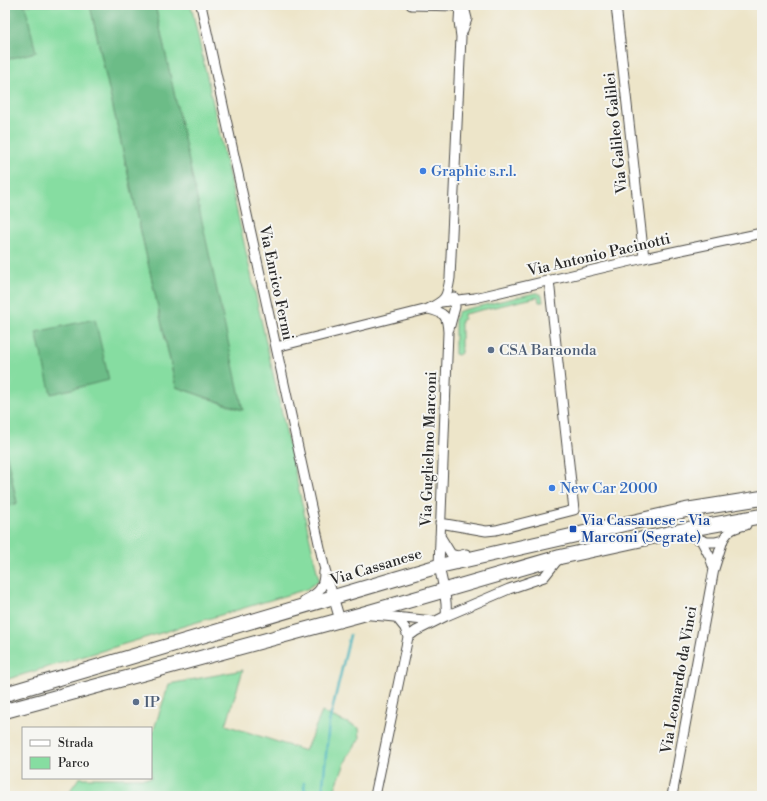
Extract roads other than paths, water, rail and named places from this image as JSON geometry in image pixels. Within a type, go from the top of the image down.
[{"type":"main road","name":"Via Cassanese","points":[[5,694],[439,566],[686,510],[762,498]]},
{"type":"main road","points":[[5,711],[359,615],[560,557],[762,516]]},
{"type":"street","name":"Via Enrico Fermi","points":[[201,5],[324,566],[340,620]]},
{"type":"street","points":[[411,5],[460,6]]},
{"type":"street","name":"Via Galileo Galilei","points":[[616,5],[644,258]]},
{"type":"street","name":"Via Guglielmo Marconi","points":[[441,302],[448,292],[450,278],[461,37],[459,21],[460,6]]},
{"type":"street","name":"Via Antonio Pacinotti","points":[[441,302],[475,298],[644,258],[762,233]]},
{"type":"street","name":"Via Guglielmo Marconi","points":[[448,332],[454,311],[455,301],[450,278]]},
{"type":"street","points":[[440,523],[486,531],[496,530],[574,510],[549,280]]},
{"type":"street","points":[[276,346],[428,309],[441,302]]},
{"type":"street","name":"Via Guglielmo Marconi","points":[[428,309],[439,311],[443,314],[447,321],[448,332],[439,566],[444,590],[446,616]]},
{"type":"street","points":[[678,532],[711,542],[723,540],[732,529],[762,522]]},
{"type":"street","points":[[440,535],[451,554],[457,556],[503,546],[516,548]]},
{"type":"street","points":[[701,540],[714,569]]},
{"type":"street","name":"Via Leonardo da Vinci","points":[[672,796],[714,569],[723,540]]},
{"type":"street","points":[[408,637],[416,630],[446,616],[508,590],[544,577],[560,557]]},
{"type":"street","name":"Via Enrico Fermi","points":[[290,610],[318,593],[323,582],[324,566]]},
{"type":"street","points":[[359,615],[435,621]]},
{"type":"street","points":[[375,796],[408,637],[405,628],[397,618]]},
{"type":"waterway","points":[[322,796],[329,723],[350,635]]},
{"type":"waterway","points":[[304,783],[305,796]]},
{"type":"place","name":"Graphic s.r.l.","points":[[423,171]]},
{"type":"place","name":"CSA Baraonda","points":[[491,350]]},
{"type":"place","name":"New Car 2000","points":[[552,488]]},
{"type":"place","name":"Via Cassanese - Via Marconi (Segrate)","points":[[573,529]]},
{"type":"place","name":"IP","points":[[136,702]]}]
